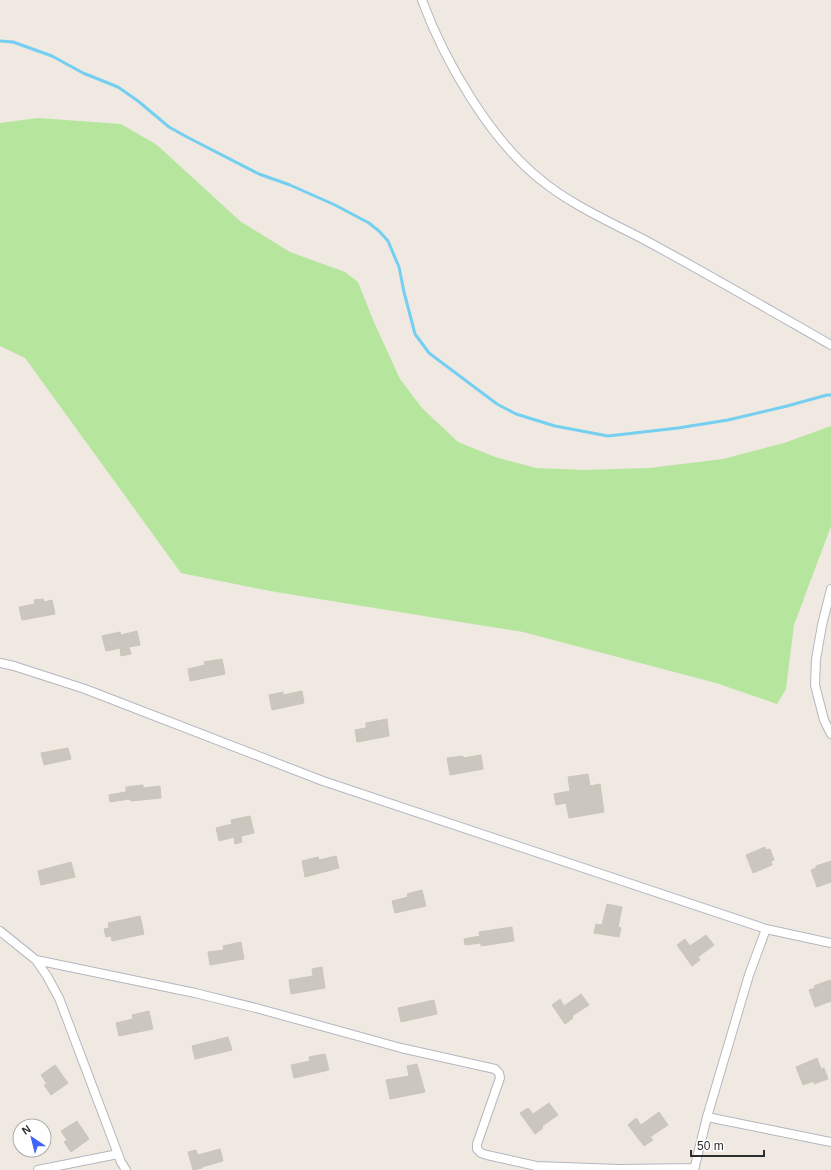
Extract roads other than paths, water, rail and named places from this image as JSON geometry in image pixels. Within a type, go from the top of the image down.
[{"type":"street","points":[[422,0],[430,22],[444,50],[484,118],[504,143],[541,180],[596,215],[831,344]]},
{"type":"street","points":[[831,589],[822,625],[816,659],[815,685],[824,720],[831,734]]},
{"type":"street","points":[[0,663],[14,666],[85,689],[323,781],[766,929],[831,943]]},
{"type":"street","points":[[36,960],[195,993],[401,1048],[495,1069],[499,1073],[500,1078],[477,1144],[477,1149],[481,1153],[487,1155],[536,1166],[618,1169],[694,1169],[707,1117],[748,975],[766,929]]},
{"type":"street","points":[[0,931],[36,960],[59,998],[118,1154],[126,1170]]},
{"type":"street","points":[[707,1117],[831,1142]]},
{"type":"street","points":[[38,1170],[118,1154]]},
{"type":"waterway","points":[[0,41],[13,42],[52,56],[83,73],[118,87],[138,101],[169,127],[187,137],[259,174],[290,185],[335,205],[369,223],[388,241],[399,267],[415,334],[429,353],[497,404],[516,414],[555,426],[608,436],[678,428],[728,420],[831,395]]}]
